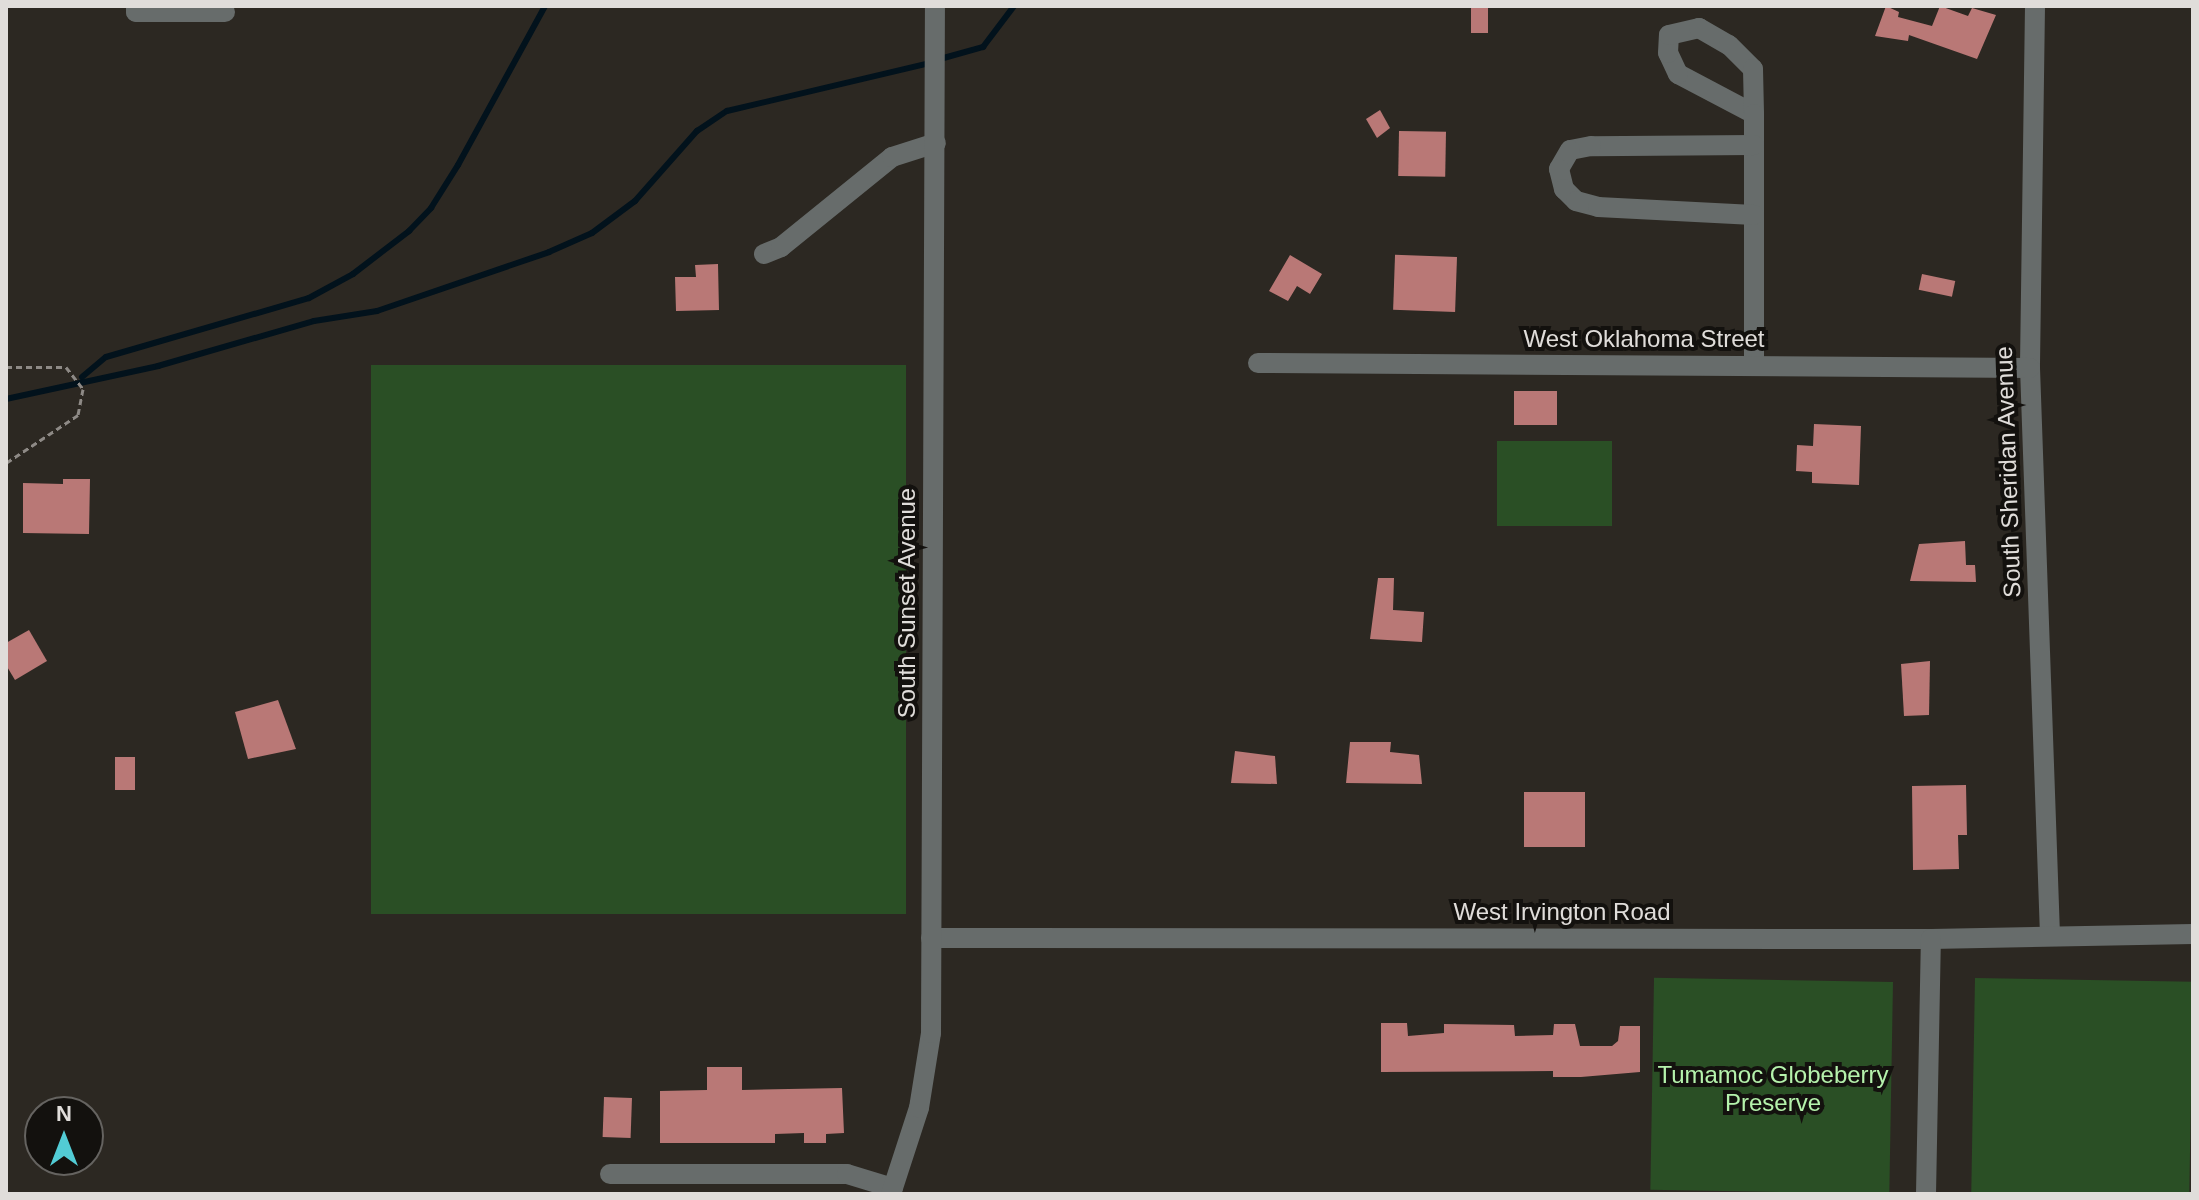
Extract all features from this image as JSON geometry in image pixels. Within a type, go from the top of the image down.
[{"type":"street","points":[[136,6],[136,12],[225,12]]},
{"type":"street","name":"South Sunset Avenue","points":[[892,1191],[929,1061],[935,6]]},
{"type":"street","name":"South Sheridan Avenue","points":[[2035,6],[2030,368],[2050,936]]},
{"type":"street","points":[[1754,114],[1678,74],[1668,53],[1669,35],[1699,28],[1729,45],[1753,69],[1754,114],[1754,366]]},
{"type":"street","points":[[1754,145],[1628,142],[1591,146],[1570,150],[1559,169],[1564,189],[1576,201],[1598,207],[1754,215]]},
{"type":"street","points":[[764,254],[781,247],[892,157],[936,143]]},
{"type":"street","name":"West Oklahoma Street","points":[[1258,363],[2030,368]]},
{"type":"street","name":"West Irvington Road","points":[[931,938],[1931,939],[2193,934]]},
{"type":"street","points":[[1926,1194],[1931,939]]},
{"type":"street","points":[[610,1174],[847,1174],[892,1191]]},
{"type":"path","points":[[6,367],[66,367],[83,389],[78,415],[6,463]]},
{"type":"green space","points":[[371,365],[906,365],[906,914],[371,914]]},
{"type":"green space","points":[[1497,441],[1612,441],[1612,526],[1497,526]]},
{"type":"green space","name":"Tumamoc Globeberry Preserve","points":[[1654,978],[1893,982],[1889,1194],[1650,1190]]},
{"type":"green space","points":[[1975,978],[2193,982],[2189,1194],[1971,1194]]},
{"type":"building","points":[[1471,6],[1488,6],[1488,33],[1471,33]]},
{"type":"building","points":[[1886,6],[1899,12],[1898,17],[1932,26],[1940,6],[1968,16],[1972,8],[1996,15],[1977,59],[1909,35],[1908,41],[1875,36]]},
{"type":"building","points":[[1380,110],[1390,128],[1377,138],[1366,119]]},
{"type":"building","points":[[1399,131],[1446,132],[1445,177],[1398,176]]},
{"type":"building","points":[[1290,255],[1322,274],[1310,294],[1297,286],[1288,301],[1269,291]]},
{"type":"building","points":[[1395,255],[1457,257],[1455,312],[1393,310]]},
{"type":"building","points":[[718,264],[719,310],[676,311],[675,277],[696,277],[695,265]]},
{"type":"building","points":[[1922,274],[1955,281],[1952,297],[1919,290]]},
{"type":"building","points":[[1514,391],[1557,391],[1557,425],[1514,425]]},
{"type":"building","points":[[1814,424],[1861,426],[1859,485],[1812,483],[1812,472],[1796,471],[1797,445],[1813,446]]},
{"type":"building","points":[[63,479],[90,479],[89,534],[23,533],[23,483],[63,484]]},
{"type":"building","points":[[1965,541],[1966,565],[1975,565],[1976,582],[1910,581],[1919,544]]},
{"type":"building","points":[[1378,578],[1394,578],[1393,610],[1424,612],[1422,642],[1370,639]]},
{"type":"building","points":[[29,630],[47,661],[15,680],[6,665],[6,643]]},
{"type":"building","points":[[1930,661],[1929,715],[1904,716],[1901,664]]},
{"type":"building","points":[[278,700],[296,749],[248,759],[235,712]]},
{"type":"building","points":[[1350,742],[1391,742],[1390,752],[1419,755],[1422,784],[1346,783]]},
{"type":"building","points":[[1235,751],[1275,756],[1277,784],[1231,783]]},
{"type":"building","points":[[115,757],[135,757],[135,790],[115,790]]},
{"type":"building","points":[[1966,785],[1967,835],[1958,835],[1959,869],[1913,870],[1912,786]]},
{"type":"building","points":[[1524,792],[1585,792],[1585,847],[1524,847]]},
{"type":"building","points":[[1381,1023],[1407,1023],[1408,1036],[1444,1033],[1444,1024],[1514,1025],[1515,1036],[1553,1035],[1554,1024],[1575,1024],[1580,1046],[1612,1046],[1618,1041],[1620,1026],[1640,1026],[1640,1072],[1553,1077],[1553,1071],[1381,1072]]},
{"type":"building","points":[[707,1067],[742,1067],[742,1090],[842,1088],[844,1133],[826,1134],[826,1143],[804,1143],[804,1133],[775,1134],[775,1143],[660,1143],[660,1091],[707,1090]]},
{"type":"building","points":[[604,1097],[632,1098],[631,1138],[603,1137]]},
{"type":"waterway","points":[[82,377],[106,357],[309,298],[353,274],[409,231],[431,208],[458,165],[545,6]]},
{"type":"waterway","points":[[940,59],[983,47],[1014,6]]},
{"type":"waterway","points":[[6,399],[158,366],[314,321],[377,311],[549,252],[592,233],[635,201],[697,131],[727,111],[930,63]]}]
